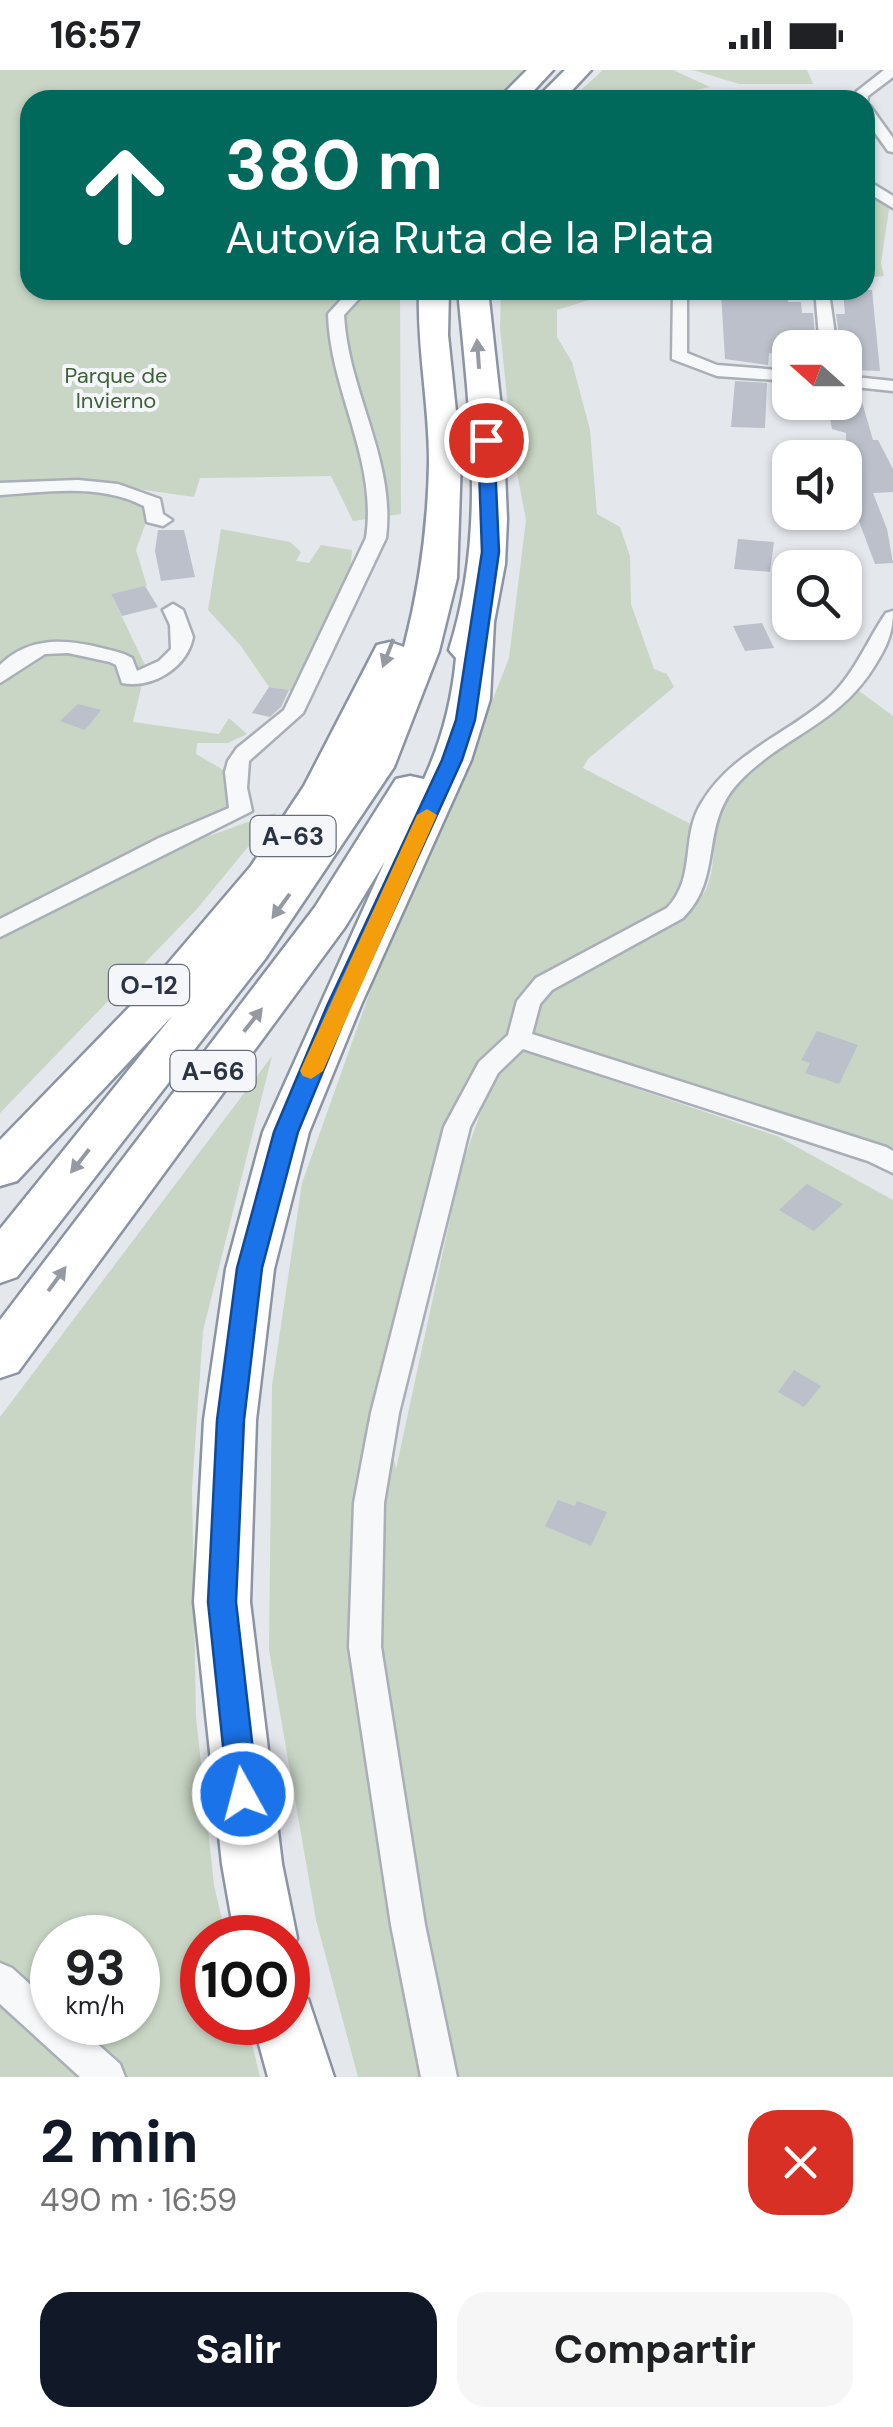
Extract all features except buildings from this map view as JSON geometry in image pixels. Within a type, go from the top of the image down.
[{"type":"highway","points":[[520,90],[540,70]]},
{"type":"highway","points":[[558,90],[579,70]]},
{"type":"highway","name":"A-66","points":[[0,1264],[250,949],[375,767],[421,652],[439,578],[445,500],[434,300]]},
{"type":"highway","name":"A-66","points":[[0,1358],[330,917],[416,777],[477,624],[490,552],[490,475],[474,300]]},
{"type":"highway","name":"A-63","points":[[0,1169],[209,946],[296,831],[342,756],[390,653],[413,577],[440,422]]},
{"type":"highway","points":[[262,1915],[245,1812],[222,1602],[230,1420],[250,1268],[286,1132],[338,1006],[452,760],[471,699],[477,624]]},
{"type":"highway","name":"O-12","points":[[0,1137],[296,831]]},
{"type":"highway","points":[[292,2045],[302,2077]]},
{"type":"street","points":[[867,90],[893,70]]},
{"type":"street","points":[[875,123],[893,148]]},
{"type":"street","points":[[0,929],[167,843],[241,811],[232,775],[239,756],[276,731],[292,713],[376,538],[382,516],[363,433],[334,342],[336,314],[350,300]]},
{"type":"street","points":[[679,300],[678,355],[706,368],[772,374]]},
{"type":"street","points":[[822,300],[827,330]]},
{"type":"street","points":[[862,383],[893,386]]},
{"type":"street","points":[[0,489],[108,488],[141,495],[153,503],[154,518],[163,520]]},
{"type":"street","points":[[0,677],[36,647],[52,646],[117,658],[125,662],[128,680],[156,676],[172,664],[180,648],[182,632],[173,610]]},
{"type":"street","points":[[439,2077],[408,1926],[366,1646],[369,1503],[385,1414],[457,1126],[488,1068],[519,1039],[529,1001],[544,984],[675,914],[691,901],[698,887],[708,809],[749,758],[831,706],[848,690],[893,617]]},
{"type":"street","points":[[519,1039],[878,1154],[893,1163]]},
{"type":"street","points":[[0,1980],[107,2077]]},
{"type":"green space","name":"Parque de Invierno","points":[[0,70],[524,70],[503,90],[20,90],[20,300],[400,300],[401,514],[353,521],[331,476],[200,478],[194,497],[95,483],[0,485]]},
{"type":"green space","points":[[603,70],[673,70],[710,87],[696,90],[581,90]]},
{"type":"green space","points":[[693,70],[807,70],[813,84],[739,84]]},
{"type":"green space","points":[[875,198],[889,209],[881,263],[884,276],[875,277]]},
{"type":"green space","points":[[501,300],[589,300],[557,310],[557,337],[572,362],[590,430],[597,514],[620,527],[630,556],[631,604],[654,669],[667,674],[674,687],[588,759],[583,768],[704,831],[691,901],[544,984],[457,1127],[385,1414],[396,1469],[461,1168],[494,1074],[518,1049],[777,1136],[893,1200],[893,2077],[358,2077],[316,1920],[269,1650],[272,1386],[302,1183],[392,930],[509,658],[526,520],[512,447]]},
{"type":"green space","points":[[78,486],[153,503],[136,550],[147,586],[111,594],[146,667],[133,722],[219,734],[229,718],[247,734],[228,743],[197,743],[196,754],[232,775],[241,811],[170,843],[197,839],[276,813],[196,910],[0,1113],[0,489]]},
{"type":"green space","points":[[221,529],[290,542],[301,552],[296,561],[309,563],[321,545],[352,550],[355,570],[291,691],[269,687],[241,646],[208,610]]},
{"type":"green space","points":[[855,688],[893,716],[893,1151],[817,1122],[792,1123],[543,1041],[533,1030],[542,996],[648,938],[699,900],[710,879],[717,815],[728,790],[758,760],[850,699]]},
{"type":"green space","points":[[272,1056],[203,1331],[192,1488],[196,1717],[214,1885],[221,1915],[180,1915],[180,2045],[252,2045],[260,2077],[0,2077],[0,1417]]},
{"type":"slow traffic","points":[[311,1071],[427,815]]},
{"type":"route","points":[[243,1794],[222,1602],[230,1420],[250,1268],[286,1132],[338,1006],[452,760],[466,720],[490,552],[486,440]]}]
